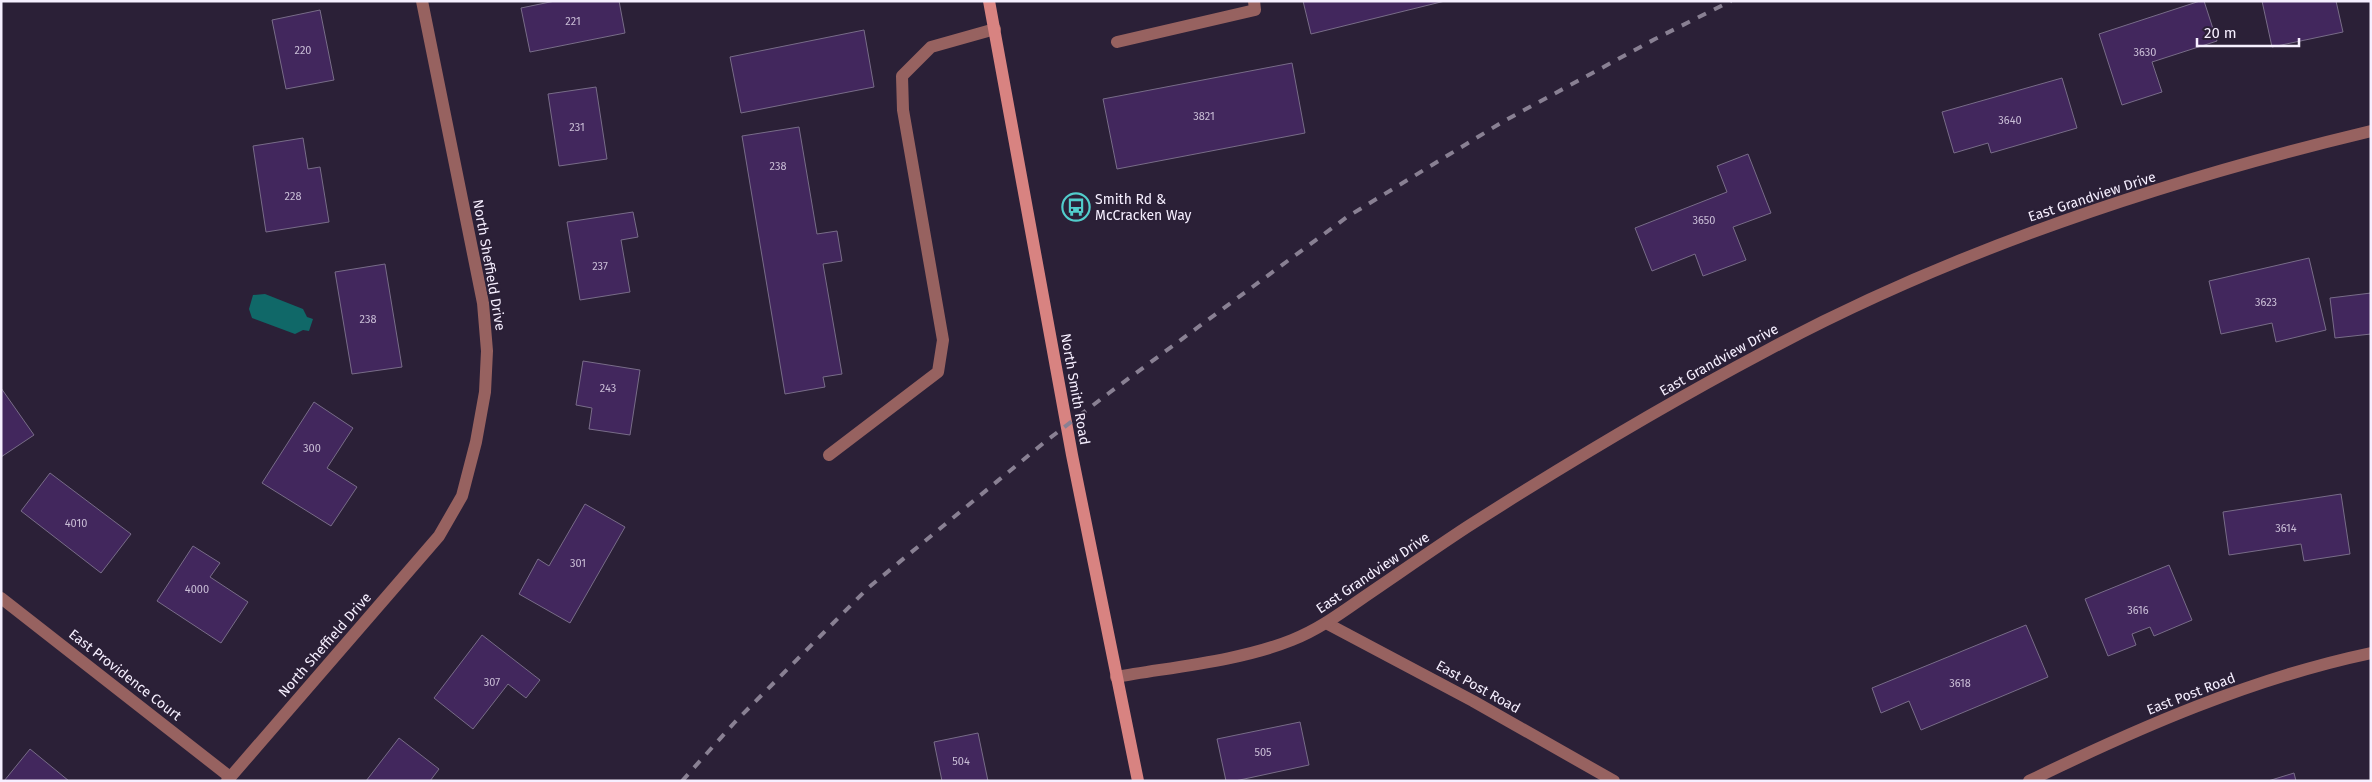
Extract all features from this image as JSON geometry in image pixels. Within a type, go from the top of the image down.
[{"type":"main road","name":"North Smith Road","points":[[990,1],[1060,391],[1138,781]]},
{"type":"street","name":"North Sheffield Drive","points":[[229,779],[439,536],[462,496],[476,442],[485,392],[487,351],[483,303],[422,1]]},
{"type":"street","points":[[1117,42],[1255,10],[1254,1]]},
{"type":"street","points":[[829,455],[938,372],[944,340],[903,110],[902,76],[931,47],[996,29]]},
{"type":"street","name":"East Grandview Drive","points":[[1116,677],[1266,650],[1297,639],[1326,623],[1466,528],[1651,415],[1768,349],[1883,294],[2068,219],[2300,148],[2371,131]]},
{"type":"street","name":"East Providence Court","points":[[1,598],[229,779]]},
{"type":"street","name":"East Post Road","points":[[1326,623],[1473,701],[1614,781]]},
{"type":"street","name":"East Post Road","points":[[2029,781],[2110,742],[2265,681],[2310,667],[2371,653]]},
{"type":"shaded area","points":[[265,294],[303,309],[307,317],[313,319],[309,331],[303,330],[295,334],[252,318],[249,309],[253,295]]},
{"type":"building","points":[[555,1],[619,1],[625,33],[530,52],[521,8]]},
{"type":"building","points":[[1303,1],[1445,1],[1311,34]]},
{"type":"building","points":[[2204,1],[2217,41],[2152,62],[2162,92],[2122,105],[2099,34]]},
{"type":"building","points":[[2262,1],[2336,1],[2343,32],[2272,47]]},
{"type":"building","points":[[320,10],[334,80],[286,89],[272,20]]},
{"type":"building","points":[[864,30],[874,87],[741,113],[730,57]]},
{"type":"building","points":[[1292,63],[1305,133],[1117,169],[1103,99]]},
{"type":"building","points":[[2062,78],[2077,128],[1991,153],[1988,143],[1954,153],[1942,112]]},
{"type":"building","points":[[596,87],[607,159],[559,166],[548,94]]},
{"type":"building","points":[[799,127],[817,234],[837,231],[842,261],[823,264],[842,374],[823,377],[825,387],[785,394],[742,136]]},
{"type":"building","points":[[303,138],[308,169],[320,167],[329,222],[266,232],[253,146]]},
{"type":"building","points":[[1748,154],[1771,213],[1733,227],[1746,260],[1703,276],[1695,254],[1652,271],[1635,228],[1727,192],[1717,166]]},
{"type":"building","points":[[633,212],[638,237],[621,240],[630,292],[580,300],[567,222]]},
{"type":"building","points":[[2309,258],[2326,330],[2276,342],[2272,323],[2221,334],[2209,281]]},
{"type":"building","points":[[385,264],[402,367],[352,374],[335,272]]},
{"type":"building","points":[[2371,293],[2371,334],[2335,338],[2330,298]]},
{"type":"building","points":[[583,361],[640,370],[630,435],[589,429],[592,408],[576,405]]},
{"type":"building","points":[[1,388],[34,435],[1,457]]},
{"type":"building","points":[[314,402],[353,428],[327,468],[357,487],[331,526],[262,483]]},
{"type":"building","points":[[50,473],[131,534],[101,573],[21,511]]},
{"type":"building","points":[[2341,494],[2350,554],[2304,561],[2301,544],[2229,555],[2223,512]]},
{"type":"building","points":[[585,504],[625,527],[570,623],[519,594],[538,559],[549,566]]},
{"type":"building","points":[[193,546],[220,563],[210,577],[248,602],[221,643],[157,601]]},
{"type":"building","points":[[2169,565],[2192,620],[2154,636],[2150,627],[2132,634],[2136,645],[2108,656],[2085,599]]},
{"type":"building","points":[[2026,625],[2048,677],[1921,730],[1909,701],[1881,713],[1872,688]]},
{"type":"building","points":[[482,635],[540,680],[526,698],[508,684],[473,729],[434,698]]},
{"type":"building","points":[[1300,722],[1309,765],[1235,781],[1226,781],[1217,739]]},
{"type":"building","points":[[978,733],[988,781],[942,781],[934,742]]},
{"type":"building","points":[[399,738],[439,769],[430,781],[366,781]]},
{"type":"building","points":[[30,749],[69,781],[4,781]]},
{"type":"building","points":[[2294,773],[2296,781],[2268,781]]},
{"type":"railway","points":[[682,781],[735,722],[868,588],[1046,441],[1109,393],[1347,217],[1504,121],[1655,39],[1731,1]]},
{"type":"place","name":"Smith Rd & McCracken Way","points":[[1076,207]]}]
